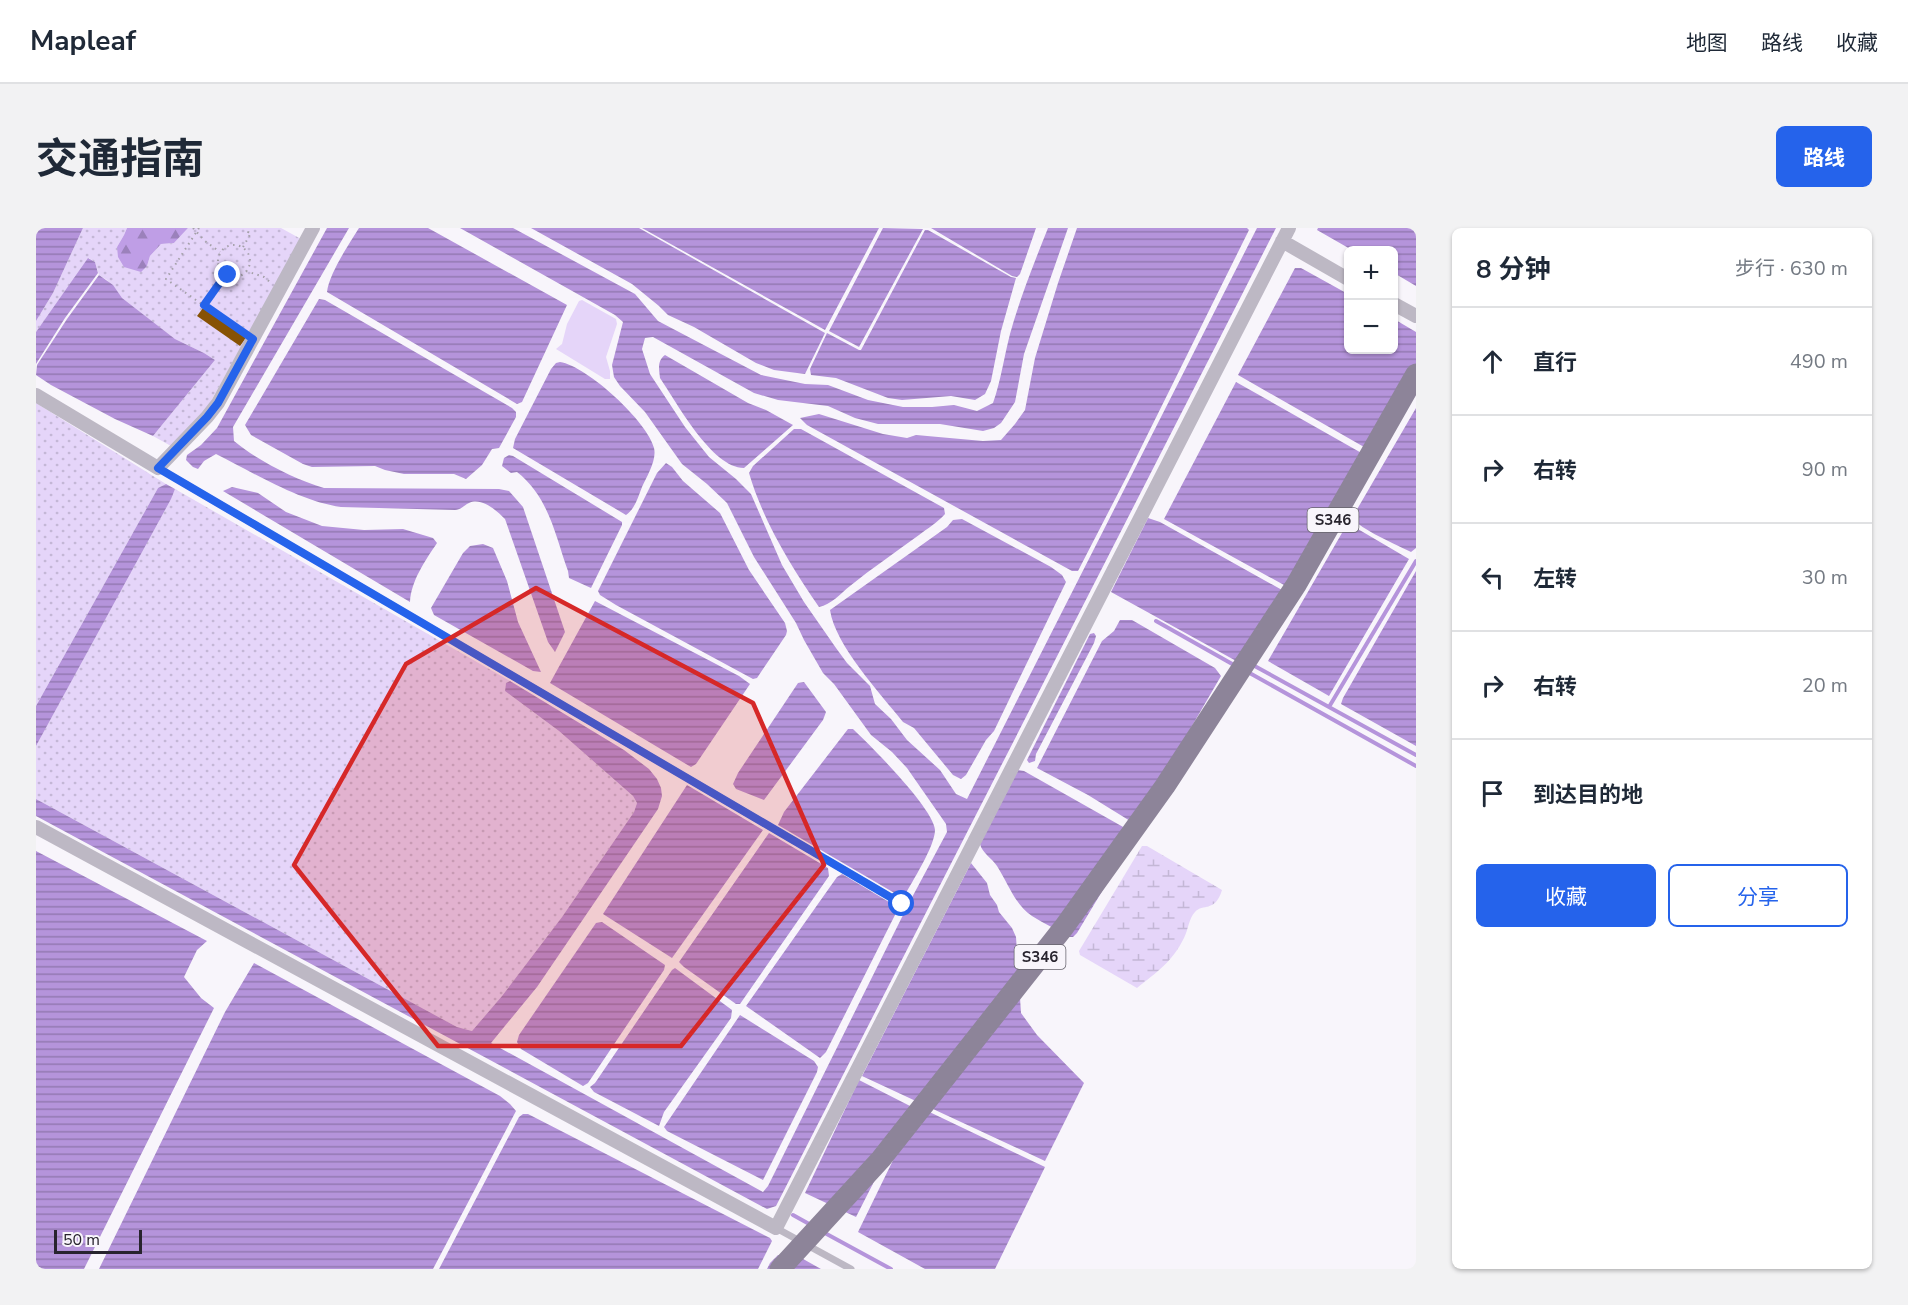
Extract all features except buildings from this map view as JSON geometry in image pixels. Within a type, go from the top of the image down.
[{"type":"main road","name":"S346","points":[[780,1269],[880,1159],[1064,927],[1165,786],[1296,585],[1416,374]]},
{"type":"street","points":[[36,395],[158,468],[213,410],[313,228]]},
{"type":"street","points":[[36,827],[776,1228],[1289,228]]},
{"type":"street","points":[[1282,242],[1344,277]]},
{"type":"street","points":[[1398,306],[1416,316]]},
{"type":"lane","points":[[158,468],[902,904]]},
{"type":"lane","points":[[776,1228],[812,1233],[851,1269]]},
{"type":"path","points":[[193,228],[221,252]]},
{"type":"path","points":[[199,228],[166,279],[253,339]]},
{"type":"path","points":[[243,247],[250,228]]},
{"type":"path","points":[[229,246],[243,247],[250,260],[246,271],[233,277],[226,274],[218,262],[221,252],[229,246]]},
{"type":"path","points":[[246,271],[266,278],[279,291]]},
{"type":"path","points":[[204,305],[226,274]]},
{"type":"highlighted area","points":[[536,588],[753,703],[824,865],[681,1046],[438,1046],[294,865],[406,664]]},
{"type":"green space","points":[[83,228],[127,228],[117,247],[147,266],[150,256],[161,244],[174,243],[188,228],[281,228],[301,239],[206,410],[171,446],[153,436],[215,360],[175,339],[121,298],[107,280],[99,275],[95,262],[89,258],[36,332],[36,321],[53,293]]},
{"type":"green space","points":[[127,228],[188,228],[174,243],[161,244],[150,256],[147,266],[141,272],[124,267],[118,257],[117,247]]},
{"type":"green space","points":[[582,300],[616,319],[617,324],[606,357],[610,379],[605,379],[556,349],[562,344],[567,324],[579,301]]},
{"type":"green space","points":[[36,403],[166,484],[158,488],[36,706]]},
{"type":"green space","points":[[175,489],[510,681],[506,683],[505,691],[559,731],[633,796],[637,803],[634,812],[562,917],[502,996],[472,1031],[457,1027],[36,799],[36,746]]},
{"type":"green space","points":[[1142,846],[1147,846],[1222,890],[1216,902],[1198,909],[1193,915],[1184,938],[1169,960],[1137,988],[1080,955],[1079,951]]},
{"type":"shaded area","points":[[36,228],[83,228],[53,293],[36,321]]},
{"type":"shaded area","points":[[327,228],[349,228],[233,427],[234,441],[277,469],[324,488],[499,489],[509,491],[523,507],[565,632],[555,652],[548,642],[505,519],[484,503],[469,503],[455,510],[341,507],[293,493],[216,454],[204,461],[198,469],[186,460],[187,455],[201,445],[217,428]]},
{"type":"shaded area","points":[[359,228],[428,228],[567,305],[522,402],[517,404],[327,292],[335,268]]},
{"type":"shaded area","points":[[460,228],[513,228],[635,294],[658,321],[761,375],[805,384],[828,385],[868,400],[903,407],[954,405],[977,411],[993,403],[1014,321],[1048,228],[1068,228],[1024,354],[1015,402],[1001,423],[994,428],[983,431],[940,424],[878,424],[855,418],[828,406],[778,400],[754,393],[653,337],[645,338],[642,349],[650,374],[685,427],[709,457],[751,494],[782,565],[836,648],[847,663],[870,686],[875,704],[891,719],[907,740],[940,770],[956,794],[967,799],[1257,228],[1276,228],[776,1206],[767,1209],[36,816],[36,799],[457,1027],[472,1031],[502,996],[562,917],[634,812],[637,803],[633,796],[559,731],[505,691],[506,683],[510,681],[624,750],[649,769],[657,779],[662,796],[658,809],[537,987],[491,1043],[763,1192],[768,1186],[909,903],[947,832],[946,824],[907,768],[871,735],[834,684],[823,673],[796,623],[754,557],[727,503],[682,464],[645,412],[614,377],[612,365],[623,322],[615,315]]},
{"type":"shaded area","points":[[531,228],[639,228],[825,333],[805,374],[774,370],[756,363],[694,327],[668,315],[632,284]]},
{"type":"shaded area","points":[[642,228],[879,228],[825,330]]},
{"type":"shaded area","points":[[883,228],[923,229],[859,347],[829,331]]},
{"type":"shaded area","points":[[931,228],[1036,228],[1017,277]]},
{"type":"shaded area","points":[[1077,228],[1247,228],[1249,230],[1078,571],[1072,571],[807,425],[800,418],[819,414],[883,434],[907,438],[916,435],[983,441],[1001,440],[1025,410],[1035,358]]},
{"type":"shaded area","points":[[1318,228],[1416,228],[1416,286],[1398,275],[1398,246],[1345,246],[1317,230]]},
{"type":"shaded area","points":[[925,230],[1016,278],[1001,331],[991,381],[985,394],[975,400],[951,396],[902,400],[888,398],[836,378],[811,375],[810,369],[827,333],[861,350]]},
{"type":"shaded area","points":[[88,258],[95,262],[98,273],[65,318],[36,364],[36,332]]},
{"type":"shaded area","points":[[1295,268],[1301,268],[1344,292],[1344,354],[1398,354],[1398,321],[1416,332],[1416,385],[1371,451],[1238,375]]},
{"type":"shaded area","points":[[99,275],[113,285],[122,298],[175,339],[215,360],[153,436],[115,419],[36,375],[37,365]]},
{"type":"shaded area","points":[[319,299],[325,300],[512,408],[516,412],[516,417],[499,448],[492,449],[482,465],[466,479],[454,474],[404,474],[375,466],[312,467],[251,435],[245,425]]},
{"type":"shaded area","points":[[665,355],[748,403],[793,425],[744,468],[732,465],[708,446],[696,432],[660,378],[660,363]]},
{"type":"shaded area","points":[[560,362],[585,373],[615,397],[641,424],[654,448],[653,463],[632,510],[626,515],[513,448],[515,439],[551,369]]},
{"type":"shaded area","points":[[1236,382],[1365,455],[1293,590],[1164,519]]},
{"type":"shaded area","points":[[1416,408],[1416,548],[1411,552],[1370,532],[1352,518]]},
{"type":"shaded area","points":[[794,429],[801,429],[944,508],[945,514],[832,601],[819,607],[779,543],[762,508],[749,473],[753,466]]},
{"type":"shaded area","points":[[509,455],[622,522],[591,588],[569,578],[555,530],[537,493],[517,472],[511,473],[502,466],[504,458]]},
{"type":"shaded area","points":[[666,463],[720,513],[749,570],[785,623],[786,635],[757,678],[753,679],[616,605],[600,595],[598,591],[657,473]]},
{"type":"shaded area","points":[[166,484],[175,489],[171,499],[36,746],[36,706],[158,488]]},
{"type":"shaded area","points":[[232,487],[258,493],[286,512],[322,526],[364,530],[403,529],[433,538],[437,543],[416,579],[410,602],[223,491]]},
{"type":"shaded area","points":[[1148,518],[1160,522],[1291,595],[1238,662],[1111,592]]},
{"type":"shaded area","points":[[962,519],[1051,567],[1062,575],[1066,582],[994,731],[986,740],[966,775],[961,779],[953,775],[914,728],[903,722],[871,683],[840,638],[830,610],[947,527],[953,520]]},
{"type":"shaded area","points":[[1351,525],[1409,559],[1329,696],[1268,661],[1346,526]]},
{"type":"shaded area","points":[[483,544],[493,548],[507,581],[518,622],[541,672],[533,671],[434,615],[431,608],[463,553],[470,546]]},
{"type":"shaded area","points":[[1416,571],[1416,746],[1341,704]]},
{"type":"shaded area","points":[[595,601],[739,676],[750,684],[696,764],[691,767],[550,683]]},
{"type":"shaded area","points":[[1120,620],[1132,620],[1215,668],[1221,676],[1135,824],[1088,795],[1037,768],[1102,641],[1114,631]]},
{"type":"shaded area","points":[[1094,633],[1096,636],[1094,643],[1036,754],[1035,761],[1029,763],[1027,760],[1090,634]]},
{"type":"shaded area","points":[[804,682],[826,712],[823,720],[764,800],[736,789],[733,784],[738,773],[798,683]]},
{"type":"shaded area","points":[[848,729],[853,729],[886,762],[913,793],[932,820],[935,830],[934,837],[903,898],[778,825],[784,812]]},
{"type":"shaded area","points":[[1018,770],[1024,771],[1132,832],[1134,838],[1073,937],[1069,937],[1026,911],[1016,900],[997,866],[980,844]]},
{"type":"shaded area","points":[[687,785],[763,830],[672,958],[603,914]]},
{"type":"shaded area","points":[[769,833],[828,868],[829,876],[740,1004],[736,1004],[679,962]]},
{"type":"shaded area","points":[[36,851],[207,941],[197,950],[184,977],[201,998],[214,1008],[84,1269],[36,1269]]},
{"type":"shaded area","points":[[971,863],[987,883],[990,895],[999,912],[1016,937],[1021,1013],[1037,1035],[1084,1083],[1045,1161],[862,1076]]},
{"type":"shaded area","points":[[842,874],[897,908],[826,1052],[820,1058],[746,1006],[837,877]]},
{"type":"shaded area","points":[[602,922],[665,965],[664,970],[588,1083],[583,1086],[521,1049],[517,1042],[519,1035],[596,923]]},
{"type":"shaded area","points":[[254,963],[500,1096],[516,1111],[433,1269],[99,1269],[225,1012]]},
{"type":"shaded area","points":[[675,968],[732,1010],[731,1018],[664,1112],[659,1126],[594,1092],[590,1087]]},
{"type":"shaded area","points":[[740,1015],[814,1061],[818,1067],[763,1180],[667,1131],[664,1127]]},
{"type":"shaded area","points":[[859,1080],[912,1107],[856,1217],[805,1193]]},
{"type":"shaded area","points":[[919,1107],[1045,1167],[995,1269],[925,1269],[858,1232]]},
{"type":"shaded area","points":[[528,1114],[770,1238],[772,1241],[758,1269],[439,1269],[519,1117]]},
{"type":"shaded area","points":[[778,1255],[796,1255],[821,1269],[767,1269]]},
{"type":"waterway","points":[[1329,707],[1416,561]]},
{"type":"waterway","points":[[1156,621],[1234,665]]},
{"type":"waterway","points":[[1251,664],[1416,755]]},
{"type":"waterway","points":[[1246,671],[1416,766]]},
{"type":"waterway","points":[[793,1215],[811,1225]]},
{"type":"waterway","points":[[823,1232],[891,1269]]},
{"type":"route","points":[[228,275],[226,274],[204,305],[253,339],[218,403],[158,468],[902,904]]}]
